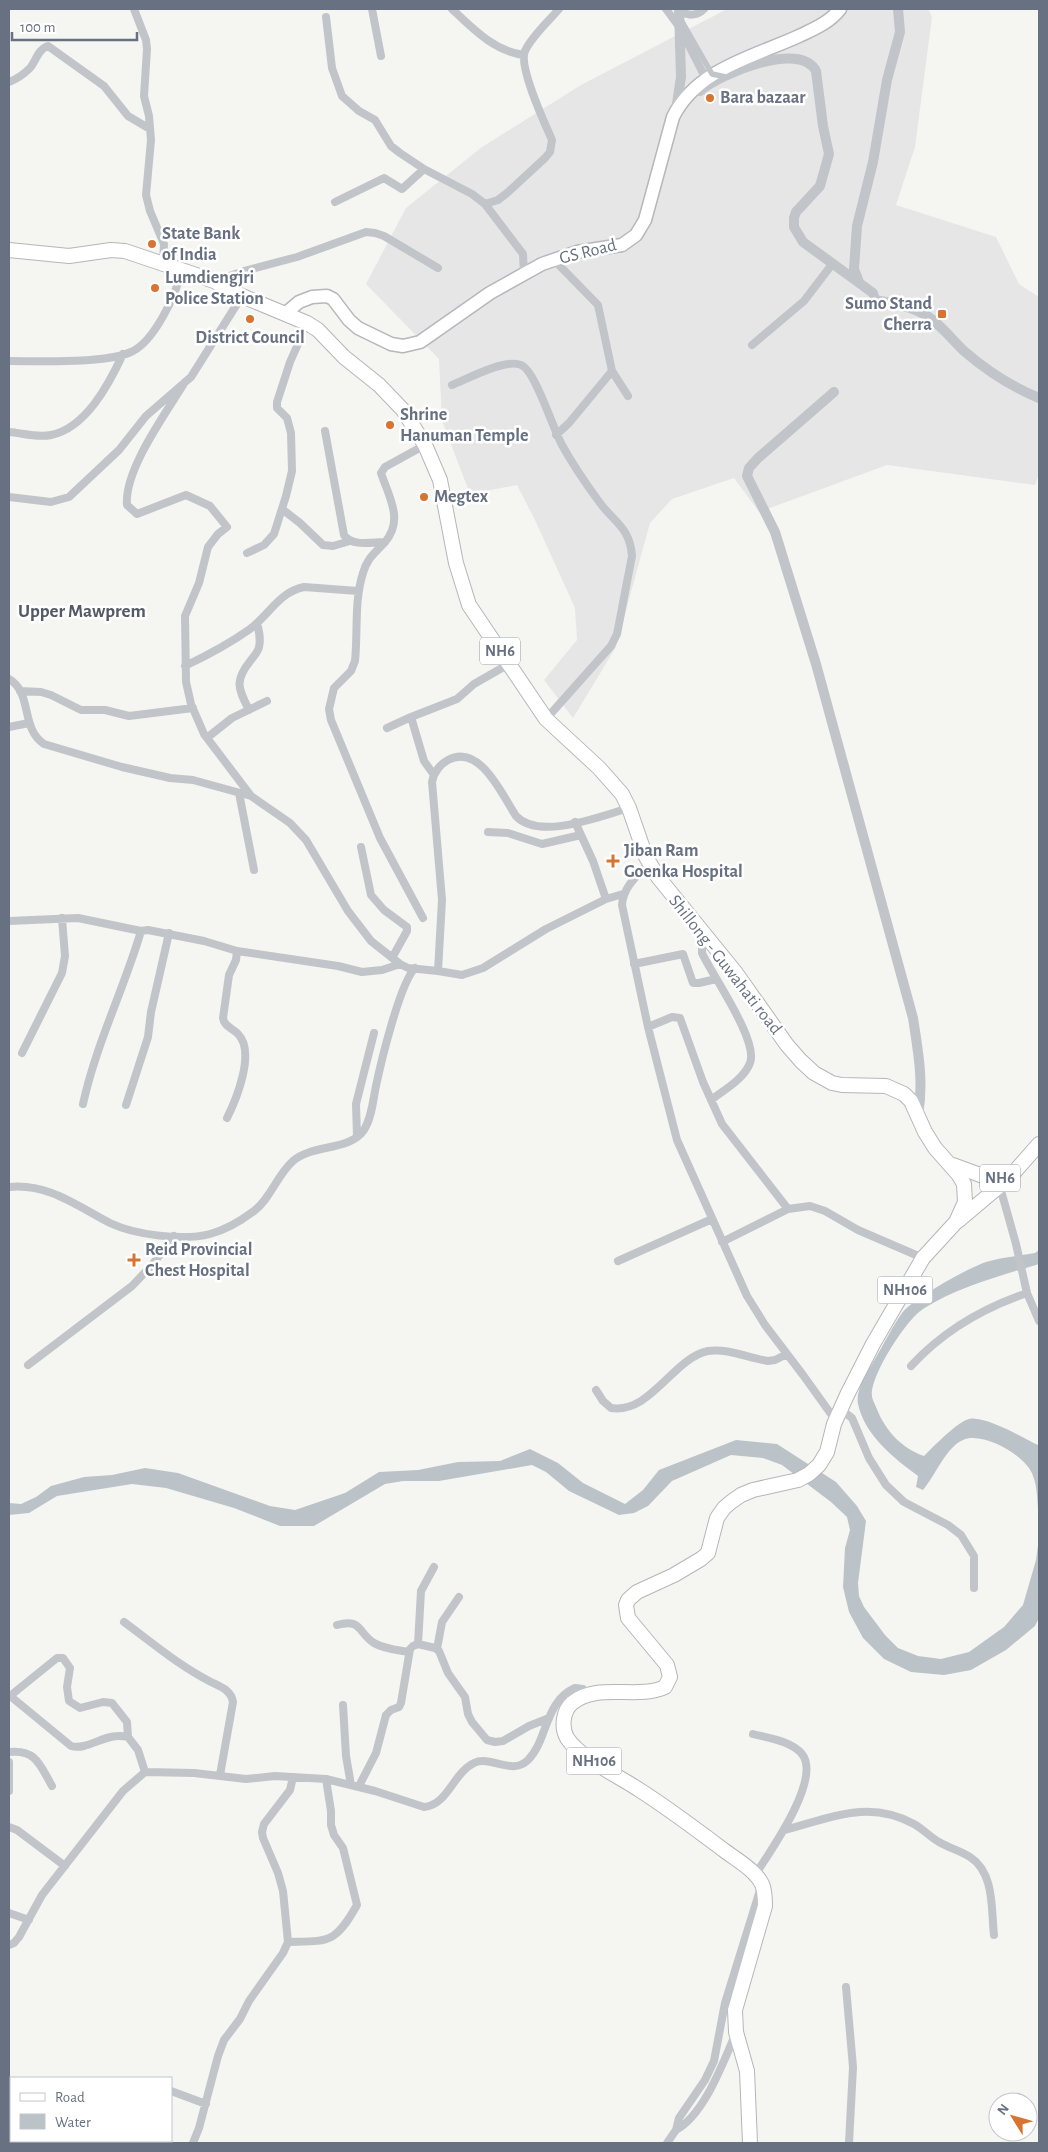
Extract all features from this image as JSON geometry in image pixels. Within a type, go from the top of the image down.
[{"type":"highway","name":"Shillong - Guwahati road","points":[[9,250],[70,256],[119,250],[163,263],[181,272],[214,282],[242,296],[286,313],[318,330],[344,358],[391,396],[403,410],[425,445],[442,487],[456,563],[462,588],[469,605],[546,719],[613,782],[630,808],[649,864],[669,892],[736,973],[787,1045],[814,1072],[832,1083],[842,1085],[875,1084],[896,1089],[911,1101],[930,1140],[948,1163]]},
{"type":"highway","name":"NH6","points":[[948,1163],[1004,1182],[1039,1144]]},
{"type":"highway","name":"NH106","points":[[948,1163],[961,1178],[966,1190],[965,1202],[956,1222]]},
{"type":"highway","name":"NH106","points":[[758,1879],[640,1790],[575,1747],[566,1737],[563,1726],[564,1717],[567,1709],[573,1703],[588,1695],[651,1691],[665,1687],[670,1677],[667,1665],[628,1618],[626,1605],[628,1600],[637,1592],[674,1575],[708,1553],[717,1518],[731,1502],[753,1490],[798,1480],[809,1474],[819,1465],[859,1369],[924,1258],[956,1222],[1004,1182]]},
{"type":"highway","points":[[750,2143],[748,2071],[736,2032],[736,2010],[765,1906],[765,1894],[758,1879]]},
{"type":"main road","name":"GS Road","points":[[286,313],[299,302],[312,297],[327,296],[333,299],[349,320],[358,328],[391,344],[403,346],[420,342],[490,292],[554,260],[576,252],[622,245],[636,235],[645,220],[666,137],[675,113],[694,88],[709,77],[819,27],[840,9]]},
{"type":"street","points":[[134,9],[146,40],[144,96],[150,129],[150,155],[146,195],[150,211],[164,244],[163,263]]},
{"type":"street","points":[[372,9],[382,56]]},
{"type":"street","points":[[452,9],[472,29],[495,45],[509,52],[524,55]]},
{"type":"street","points":[[485,204],[498,200],[507,193],[545,158],[552,146],[552,140],[523,62],[529,45],[559,9]]},
{"type":"street","points":[[666,9],[680,17],[709,77],[726,76]]},
{"type":"street","points":[[680,17],[697,14],[704,9]]},
{"type":"street","points":[[860,283],[854,269],[856,226],[873,162],[887,80],[900,32],[898,9]]},
{"type":"street","points":[[675,113],[681,77],[680,17]]},
{"type":"street","points":[[326,18],[332,68],[342,96],[350,104],[376,120],[396,150],[424,169],[472,194],[485,204],[523,254],[524,274]]},
{"type":"street","points":[[9,82],[31,67],[40,51],[48,46],[104,86],[128,116],[150,129]]},
{"type":"street","points":[[675,113],[705,87],[754,64],[771,60],[807,60],[816,71],[823,126],[829,154],[820,186],[796,212],[794,218],[794,227],[803,242],[873,293],[876,300],[896,304],[926,315],[964,351],[1008,383],[1039,398]]},
{"type":"street","points":[[335,202],[384,178],[402,189],[424,169]]},
{"type":"street","points":[[214,282],[244,270],[298,257],[366,232],[384,236],[438,268]]},
{"type":"street","points":[[554,260],[598,305],[612,371],[628,396]]},
{"type":"street","points":[[752,345],[804,301],[833,263]]},
{"type":"street","points":[[9,361],[86,360],[133,351],[148,337],[162,317],[178,285],[181,272]]},
{"type":"street","points":[[9,497],[51,502],[69,497],[119,450],[146,416],[190,377],[242,296]]},
{"type":"street","points":[[247,553],[270,540],[276,529],[292,471],[289,423],[277,408],[277,402],[298,344]]},
{"type":"street","points":[[9,432],[52,435],[84,416],[93,405],[123,354]]},
{"type":"street","points":[[452,384],[513,362],[522,365],[531,373],[556,435],[569,459],[586,484],[628,535],[631,544],[632,556],[617,634],[611,646],[546,719]]},
{"type":"street","points":[[556,435],[569,423],[612,371]]},
{"type":"street","points":[[185,382],[133,470],[126,497],[127,505],[138,514],[186,495],[210,506],[227,527],[208,547],[201,576],[185,616],[186,682],[193,708],[204,734],[251,796],[299,832],[311,847],[348,911],[361,930],[374,944],[400,964],[462,976],[482,968],[546,929],[606,899],[623,894],[649,864]]},
{"type":"street","points":[[834,392],[758,458],[749,468],[747,476],[774,532],[816,664],[913,1018],[921,1074],[921,1096],[918,1115]]},
{"type":"street","points":[[325,431],[341,522],[344,535],[350,541]]},
{"type":"street","points":[[423,918],[380,838],[335,732],[329,709],[334,688],[350,671],[355,661],[358,591],[367,562],[371,554],[385,542],[391,532],[395,517],[393,504],[381,473],[385,467],[425,445]]},
{"type":"street","points":[[282,509],[300,523],[322,545],[333,546],[350,541],[385,542]]},
{"type":"street","points":[[185,666],[214,652],[257,623],[280,599],[295,589],[304,587],[358,591]]},
{"type":"street","points":[[249,710],[240,692],[239,681],[246,666],[258,649],[260,639],[257,623]]},
{"type":"street","points":[[387,728],[458,699],[474,684],[509,664]]},
{"type":"street","points":[[9,679],[16,684],[20,691],[34,736],[52,748],[163,777],[193,780],[251,796]]},
{"type":"street","points":[[20,691],[41,692],[51,695],[81,710],[105,710],[129,716],[193,708]]},
{"type":"street","points":[[208,737],[223,723],[267,701]]},
{"type":"street","points":[[411,717],[424,761],[434,775]]},
{"type":"street","points":[[9,726],[29,723]]},
{"type":"street","points":[[438,970],[442,900],[432,782],[434,775],[449,760],[457,757],[471,758],[484,768],[521,821],[540,828],[575,822],[630,808]]},
{"type":"street","points":[[239,793],[254,870]]},
{"type":"street","points":[[575,822],[593,861],[606,899]]},
{"type":"street","points":[[488,832],[508,833],[542,844],[581,835]]},
{"type":"street","points":[[361,847],[371,895],[384,910],[407,927],[407,931],[392,958]]},
{"type":"street","points":[[623,894],[624,919],[648,1027],[677,1140],[747,1296],[765,1325],[837,1418],[852,1418],[869,1458],[886,1485],[908,1505],[948,1525],[960,1535],[974,1556],[974,1588]]},
{"type":"street","points":[[22,1053],[62,973],[65,956],[62,918]]},
{"type":"street","points":[[9,920],[78,918],[141,931],[148,930],[168,933],[237,951],[338,966],[362,972],[382,970],[400,964]]},
{"type":"street","points":[[82,1104],[91,1068],[130,968],[141,931]]},
{"type":"street","points":[[126,1105],[148,1037],[151,1012],[168,933]]},
{"type":"street","points":[[706,936],[702,944],[702,953],[745,1035],[751,1058],[746,1070],[711,1100]]},
{"type":"street","points":[[227,1118],[238,1098],[244,1067],[240,1035],[225,1024],[223,1018],[229,975],[236,960],[237,951]]},
{"type":"street","points":[[634,964],[683,954],[693,983],[716,979]]},
{"type":"street","points":[[9,1187],[33,1187],[49,1191],[90,1210],[110,1223],[130,1230],[174,1236],[212,1234],[242,1219],[261,1205],[281,1174],[301,1154],[350,1141],[364,1129],[370,1117],[376,1085],[401,995],[414,968]]},
{"type":"street","points":[[648,1027],[672,1017],[680,1018],[722,1124],[788,1210]]},
{"type":"street","points":[[356,1137],[356,1104],[374,1033]]},
{"type":"street","points":[[1004,1182],[1026,1289],[1039,1321]]},
{"type":"street","points":[[722,1242],[788,1210],[804,1206],[818,1207],[845,1224],[924,1258]]},
{"type":"street","points":[[618,1261],[712,1219]]},
{"type":"street","points":[[28,1365],[132,1286],[152,1265],[174,1236]]},
{"type":"street","points":[[911,1366],[946,1333],[1026,1289]]},
{"type":"street","points":[[596,1390],[603,1401],[611,1408],[626,1408],[643,1399],[697,1355],[719,1350],[768,1361],[787,1354]]},
{"type":"street","points":[[418,1644],[421,1591],[434,1568]]},
{"type":"street","points":[[459,1597],[442,1622],[437,1649],[448,1673],[465,1697],[468,1714],[472,1722],[487,1740],[495,1742],[503,1741],[529,1726],[549,1718]]},
{"type":"street","points":[[124,1622],[170,1658],[188,1670],[223,1687],[232,1696],[233,1702],[220,1775]]},
{"type":"street","points":[[337,1625],[350,1623],[357,1625],[375,1644],[409,1652]]},
{"type":"street","points":[[355,1786],[376,1753],[386,1715],[391,1710],[400,1706],[409,1652],[413,1646],[418,1644],[437,1649]]},
{"type":"street","points":[[128,1737],[110,1736],[79,1747],[70,1746],[9,1696],[57,1658],[63,1658],[67,1661],[70,1670],[67,1687],[68,1701],[80,1708],[103,1702],[112,1703],[127,1722],[128,1737],[138,1750],[146,1772]]},
{"type":"street","points":[[9,1945],[14,1943],[19,1937],[42,1895],[123,1791],[146,1772],[160,1771],[220,1775],[246,1779],[275,1776],[326,1779],[424,1807],[432,1807],[438,1803],[463,1772],[475,1762],[482,1761],[516,1766],[528,1761],[549,1718],[559,1701],[568,1691],[580,1688],[588,1695]]},
{"type":"street","points":[[343,1705],[346,1756],[355,1786]]},
{"type":"street","points":[[667,2143],[676,2130],[679,2118],[706,2080],[714,2061],[725,2003],[758,1879],[801,1795],[807,1772],[802,1754],[794,1748],[781,1741],[753,1734]]},
{"type":"street","points":[[9,1752],[25,1752],[33,1756],[52,1786]]},
{"type":"street","points":[[9,1762],[9,1791]]},
{"type":"street","points":[[192,2143],[199,2128],[224,2040],[240,2019],[251,1997],[283,1953],[288,1942],[283,1891],[278,1873],[262,1838],[262,1832],[264,1824],[290,1790],[293,1777]]},
{"type":"street","points":[[288,1942],[324,1941],[332,1938],[342,1928],[357,1905],[343,1848],[334,1835],[331,1825],[331,1811],[326,1779]]},
{"type":"street","points":[[784,1830],[844,1813],[863,1810],[881,1812],[915,1824],[938,1842],[971,1858],[979,1865],[986,1876],[994,1935]]},
{"type":"street","points":[[9,1827],[17,1830],[66,1866]]},
{"type":"street","points":[[9,1913],[29,1920]]},
{"type":"street","points":[[846,1987],[853,2068],[849,2143]]},
{"type":"street","points":[[676,2130],[685,2124],[705,2099],[715,2081],[736,2032]]},
{"type":"street","points":[[172,2090],[206,2104]]},
{"type":"shaded area","points":[[727,9],[928,9],[932,17],[915,147],[896,205],[996,237],[1019,284],[1039,297],[1039,473],[1035,485],[887,465],[759,512],[734,478],[672,499],[650,523],[616,647],[573,718],[544,680],[577,640],[575,608],[535,520],[517,485],[470,494],[442,421],[439,359],[366,284],[406,208],[482,147],[581,85]]},
{"type":"water","points":[[1039,1250],[1039,1264],[950,1294],[916,1315],[890,1349],[877,1376],[872,1396],[889,1431],[908,1448],[924,1456],[952,1430],[969,1419],[984,1420],[1038,1445],[1039,1518],[1036,1486],[1029,1468],[1013,1453],[982,1439],[972,1438],[957,1443],[946,1455],[923,1490],[916,1487],[918,1476],[890,1454],[867,1426],[858,1404],[858,1393],[895,1324],[908,1307],[942,1284],[978,1265],[998,1259],[1035,1253]]},
{"type":"water","points":[[736,1440],[777,1444],[836,1482],[857,1506],[866,1521],[858,1583],[859,1596],[864,1607],[885,1635],[898,1648],[918,1656],[941,1659],[969,1652],[1004,1627],[1023,1605],[1036,1560],[1039,1538],[1039,1618],[1035,1626],[1006,1650],[971,1670],[944,1675],[911,1672],[884,1659],[863,1638],[849,1612],[843,1587],[845,1548],[850,1530],[847,1517],[831,1502],[782,1465],[763,1458],[731,1455],[672,1481],[648,1506],[634,1513],[619,1515],[569,1491],[546,1472],[532,1465],[439,1481],[403,1481],[385,1484],[314,1526],[280,1526],[234,1508],[166,1488],[132,1484],[57,1496],[29,1513],[9,1515],[9,1503],[21,1504],[36,1497],[51,1486],[84,1477],[112,1475],[145,1468],[178,1473],[270,1506],[295,1510],[345,1493],[379,1472],[418,1470],[458,1462],[500,1461],[530,1449],[558,1463],[583,1483],[625,1504],[643,1490],[659,1470]]},
{"type":"place","name":"Bara bazaar","points":[[710,98]]},
{"type":"place","name":"State Bank of India","points":[[152,244]]},
{"type":"place","name":"Lumdiengjri Police Station","points":[[155,288]]},
{"type":"place","name":"Sumo Stand Cherra","points":[[942,314]]},
{"type":"place","name":"District Council","points":[[250,319]]},
{"type":"place","name":"Shrine Hanuman Temple","points":[[390,425]]},
{"type":"place","name":"Megtex","points":[[424,497]]},
{"type":"place","name":"Jiban Ram Goenka Hospital","points":[[613,861]]},
{"type":"place","name":"Reid Provincial Chest Hospital","points":[[134,1260]]},
{"type":"district","name":"Upper Mawprem","points":[[82,611]]}]
